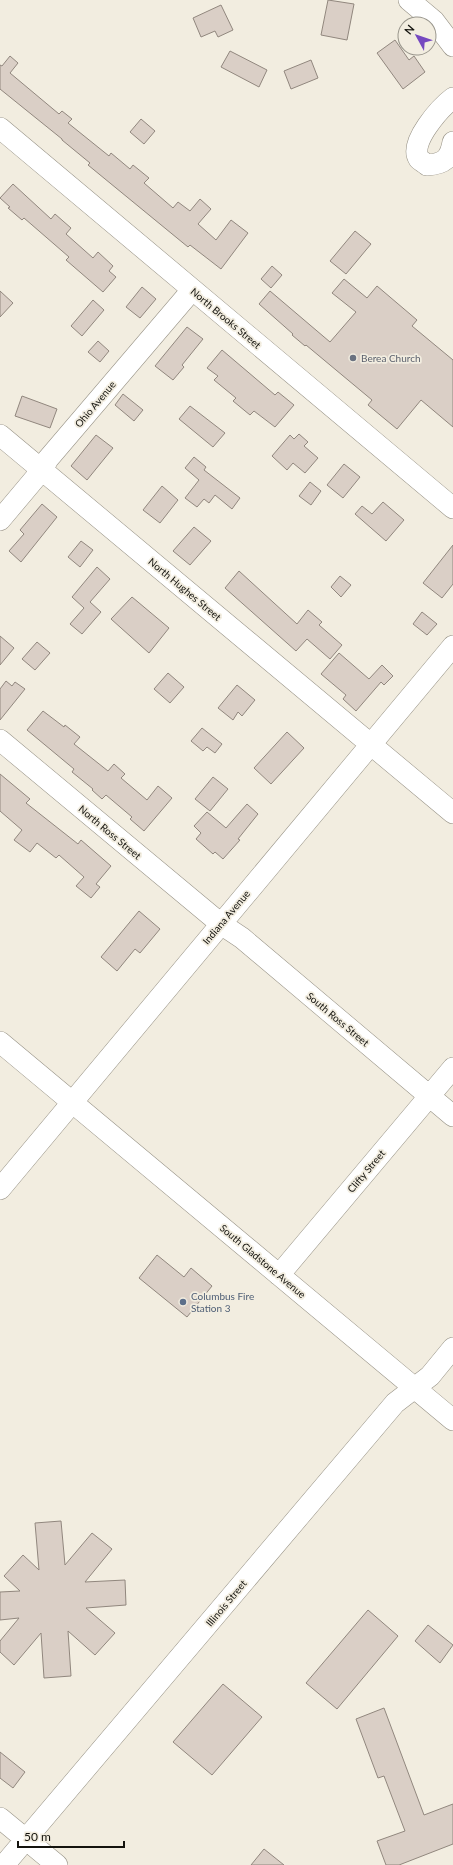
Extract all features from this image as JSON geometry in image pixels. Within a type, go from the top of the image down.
[{"type":"street","points":[[409,0],[434,21],[453,46]]},
{"type":"street","points":[[453,98],[443,105],[424,131],[417,149],[419,158],[427,165],[438,165],[448,157],[453,142]]},
{"type":"street","name":"North Brooks Street","points":[[0,128],[453,508]]},
{"type":"street","name":"Ohio Avenue","points":[[0,520],[42,470],[48,459],[192,290]]},
{"type":"street","name":"North Hughes Street","points":[[0,435],[453,813]]},
{"type":"street","name":"Indiana Avenue","points":[[0,1188],[453,646]]},
{"type":"street","name":"North Ross Street","points":[[0,740],[221,924]]},
{"type":"street","name":"South Ross Street","points":[[221,924],[242,938],[453,1116]]},
{"type":"street","name":"South Gladstone Avenue","points":[[0,1042],[453,1420]]},
{"type":"street","name":"Clifty Street","points":[[279,1275],[453,1068]]},
{"type":"street","name":"Illinois Street","points":[[4,1865],[395,1402],[430,1376],[453,1348]]},
{"type":"street","points":[[0,1818],[57,1865]]},
{"type":"building","points":[[328,0],[354,4],[347,40],[321,35]]},
{"type":"building","points":[[221,5],[233,30],[218,37],[215,31],[201,37],[193,18]]},
{"type":"building","points":[[395,40],[397,43],[397,56],[406,56],[409,60],[414,56],[425,72],[403,89],[377,53]]},
{"type":"building","points":[[230,51],[267,70],[259,87],[221,67]]},
{"type":"building","points":[[10,56],[18,63],[10,73],[59,114],[62,111],[72,119],[68,123],[109,156],[111,153],[130,169],[133,165],[149,178],[144,183],[173,208],[178,202],[190,211],[200,199],[211,209],[198,224],[216,240],[231,220],[248,233],[221,269],[190,245],[188,247],[88,165],[90,163],[62,139],[0,89],[0,65],[2,66]]},
{"type":"building","points":[[311,60],[318,78],[291,89],[284,71]]},
{"type":"building","points":[[141,119],[155,131],[144,144],[130,132]]},
{"type":"building","points":[[13,184],[51,219],[55,214],[71,228],[66,234],[93,258],[98,252],[113,266],[109,271],[116,277],[103,292],[66,260],[69,257],[24,218],[22,220],[8,208],[10,207],[0,198]]},
{"type":"building","points":[[355,231],[371,244],[346,274],[330,261]]},
{"type":"building","points":[[272,266],[282,275],[271,288],[261,279]]},
{"type":"building","name":"Berea Church","points":[[344,279],[367,298],[377,286],[417,320],[412,326],[453,360],[453,427],[421,400],[397,429],[368,405],[372,400],[292,335],[293,334],[259,304],[270,291],[330,342],[356,312],[332,293]]},
{"type":"building","points":[[142,287],[156,299],[140,318],[126,307]]},
{"type":"building","points":[[0,291],[13,303],[0,317]]},
{"type":"building","points":[[93,300],[104,310],[82,336],[71,326]]},
{"type":"building","points":[[187,327],[203,339],[182,365],[184,367],[173,380],[155,366]]},
{"type":"building","points":[[98,341],[109,351],[100,362],[88,352]]},
{"type":"building","points":[[222,350],[275,395],[278,392],[294,405],[275,427],[254,411],[250,415],[233,401],[236,398],[214,380],[218,376],[207,368]]},
{"type":"building","points":[[123,394],[143,410],[134,421],[115,405]]},
{"type":"building","points":[[22,396],[57,409],[50,428],[15,416]]},
{"type":"building","points":[[190,406],[225,433],[213,447],[179,419]]},
{"type":"building","points":[[299,434],[308,442],[304,446],[318,458],[305,473],[293,463],[287,470],[272,456],[290,435],[294,439]]},
{"type":"building","points":[[96,435],[113,448],[87,480],[71,466]]},
{"type":"building","points":[[194,457],[206,467],[204,470],[240,498],[232,509],[215,495],[209,503],[204,499],[197,507],[185,498],[199,480],[185,468]]},
{"type":"building","points":[[344,464],[360,477],[343,498],[327,485]]},
{"type":"building","points":[[310,482],[321,491],[311,505],[299,496]]},
{"type":"building","points":[[162,486],[178,500],[160,523],[143,510]]},
{"type":"building","points":[[383,502],[404,520],[386,541],[355,514],[362,506],[372,514]]},
{"type":"building","points":[[42,504],[57,517],[21,562],[9,551],[24,534],[20,530]]},
{"type":"building","points":[[194,527],[211,541],[190,565],[173,551]]},
{"type":"building","points":[[81,541],[93,550],[80,567],[68,557]]},
{"type":"building","points":[[453,545],[453,584],[442,598],[423,583]]},
{"type":"building","points":[[97,567],[110,579],[90,602],[101,612],[82,634],[70,624],[84,608],[72,597]]},
{"type":"building","points":[[239,571],[297,624],[308,610],[322,622],[319,625],[342,645],[330,659],[307,639],[296,651],[225,588]]},
{"type":"building","points":[[340,576],[351,585],[341,597],[331,587]]},
{"type":"building","points":[[132,597],[169,628],[149,653],[111,619]]},
{"type":"building","points":[[422,612],[437,624],[427,635],[413,624]]},
{"type":"building","points":[[0,636],[14,648],[0,665]]},
{"type":"building","points":[[37,642],[50,653],[35,670],[22,659]]},
{"type":"building","points":[[339,653],[369,679],[382,665],[393,676],[384,685],[381,682],[356,711],[343,699],[346,695],[321,674]]},
{"type":"building","points":[[168,673],[184,687],[170,703],[154,689]]},
{"type":"building","points":[[6,681],[12,686],[15,682],[25,689],[0,720],[0,689]]},
{"type":"building","points":[[237,685],[255,700],[242,716],[238,712],[233,720],[218,708]]},
{"type":"building","points":[[43,711],[80,737],[74,744],[108,771],[114,764],[125,774],[121,778],[147,800],[158,786],[172,798],[144,831],[130,819],[132,817],[106,795],[102,799],[92,790],[93,789],[72,772],[74,769],[27,730]]},
{"type":"building","points":[[202,728],[222,744],[215,753],[207,747],[203,751],[191,741]]},
{"type":"building","points":[[287,732],[304,748],[271,784],[254,768]]},
{"type":"building","points":[[0,774],[30,799],[26,803],[78,844],[81,840],[111,866],[96,884],[100,887],[91,898],[76,886],[84,877],[59,855],[56,858],[37,843],[30,852],[14,840],[22,830],[0,811]]},
{"type":"building","points":[[213,777],[228,789],[210,811],[195,799]]},
{"type":"building","points":[[247,804],[258,814],[238,839],[240,840],[223,859],[215,852],[213,854],[196,839],[201,833],[194,826],[207,812],[226,828]]},
{"type":"building","points":[[139,911],[160,929],[140,953],[135,949],[117,971],[101,957]]},
{"type":"building","name":"Columbus Fire Station 3","points":[[157,1255],[184,1277],[191,1268],[212,1286],[187,1317],[139,1278]]},
{"type":"building","points":[[61,1521],[65,1565],[92,1533],[112,1549],[85,1582],[125,1580],[126,1605],[86,1608],[115,1633],[95,1655],[68,1631],[71,1676],[44,1678],[41,1633],[14,1665],[0,1652],[0,1641],[19,1618],[0,1620],[0,1592],[20,1591],[4,1576],[23,1555],[39,1570],[35,1523]]},
{"type":"building","points":[[368,1610],[398,1636],[337,1709],[306,1683]]},
{"type":"building","points":[[428,1625],[453,1645],[440,1663],[415,1641]]},
{"type":"building","points":[[223,1684],[262,1717],[212,1775],[173,1742]]},
{"type":"building","points":[[384,1708],[424,1815],[453,1804],[453,1844],[399,1865],[386,1865],[377,1841],[405,1831],[384,1776],[378,1778],[356,1719]]},
{"type":"building","points":[[0,1752],[25,1772],[13,1788],[0,1778]]},
{"type":"building","points":[[264,1849],[284,1865],[251,1865]]},
{"type":"place","name":"Berea Church","points":[[353,358]]},
{"type":"place","name":"Columbus Fire Station 3","points":[[183,1302]]}]
